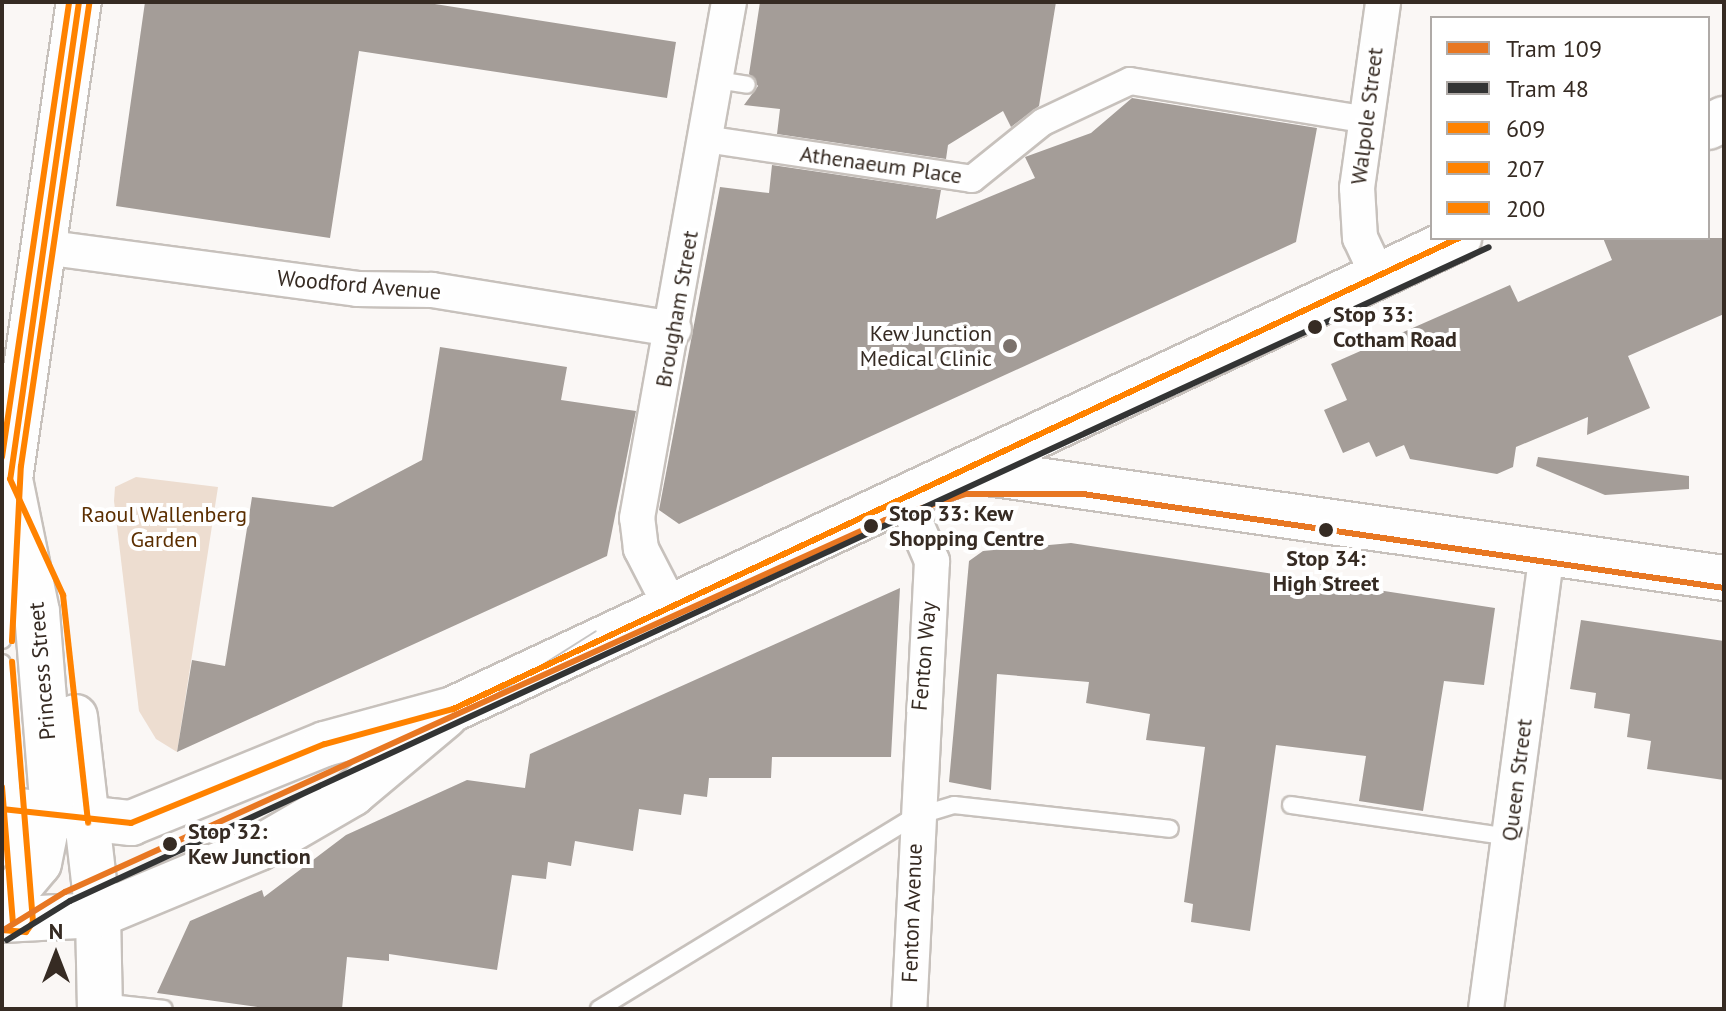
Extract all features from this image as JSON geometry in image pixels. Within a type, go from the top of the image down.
[{"type":"main road","points":[[6,488],[79,2]]},
{"type":"main road","points":[[453,709],[352,794],[295,828],[98,915],[12,910],[39,863],[37,815],[131,823],[325,744],[453,709],[1454,240]]},
{"type":"main road","points":[[967,470],[1724,578]]},
{"type":"main road","name":"Princess Street","points":[[6,488],[63,595],[37,815],[98,915],[100,1005]]},
{"type":"street","name":"Brougham Street","points":[[672,609],[636,530],[674,329],[705,139],[732,82],[729,2]]},
{"type":"street","name":"Walpole Street","points":[[1377,274],[1360,238],[1362,119],[1383,2]]},
{"type":"street","name":"Athenaeum Place","points":[[705,139],[972,179],[1043,122],[1130,81],[1362,119]]},
{"type":"street","name":"Woodford Avenue","points":[[43,247],[357,289],[432,290],[674,329]]},
{"type":"street","name":"Fenton Way","points":[[905,498],[932,561],[917,754],[922,797],[914,817]]},
{"type":"street","name":"Queen Street","points":[[1486,1009],[1547,551]]},
{"type":"street","name":"Fenton Avenue","points":[[909,1009],[914,817]]},
{"type":"lane","points":[[2,640],[6,488]]},
{"type":"lane","points":[[2,663],[37,815]]},
{"type":"lane","points":[[599,1009],[914,817],[967,804],[1170,829]]},
{"type":"lane","points":[[1291,805],[1510,837]]},
{"type":"lane","points":[[100,1005],[164,1009]]},
{"type":"green space","name":"Raoul Wallenberg Garden","points":[[136,477],[218,487],[177,752],[156,739],[139,711],[114,501],[115,487]]},
{"type":"building","points":[[145,2],[422,2],[676,42],[667,98],[359,51],[330,238],[116,206]]},
{"type":"building","points":[[760,2],[1056,2],[1039,106],[1011,127],[1003,111],[948,145],[946,159],[777,134],[780,109],[744,105],[758,86],[749,74]]},
{"type":"building","points":[[1132,98],[1317,128],[1296,242],[679,524],[659,510],[720,187],[769,193],[772,165],[941,190],[936,219],[1035,178],[1025,157],[1091,133]]},
{"type":"building","points":[[1724,238],[1724,314],[1628,356],[1650,408],[1587,435],[1588,417],[1516,447],[1513,467],[1497,474],[1410,459],[1404,445],[1376,457],[1369,442],[1343,453],[1324,410],[1347,400],[1331,364],[1510,285],[1518,302],[1612,260],[1604,240]]},
{"type":"building","points":[[440,347],[567,367],[561,400],[636,411],[607,556],[177,752],[192,660],[225,666],[252,497],[333,507],[422,460]]},
{"type":"building","points":[[1538,457],[1689,476],[1689,489],[1605,495],[1536,466]]},
{"type":"building","points":[[1071,543],[1495,608],[1484,685],[1444,681],[1423,811],[1359,801],[1366,756],[1276,745],[1250,931],[1191,922],[1193,904],[1184,902],[1205,747],[1146,740],[1150,714],[1086,703],[1089,682],[997,674],[991,790],[949,782],[969,561],[983,551]]},
{"type":"building","points":[[900,588],[891,757],[772,757],[771,778],[709,778],[707,797],[684,794],[681,815],[639,809],[633,851],[575,841],[571,866],[548,862],[546,879],[512,875],[497,970],[389,954],[389,961],[347,957],[342,1009],[272,1009],[157,993],[190,921],[262,890],[264,897],[346,835],[467,780],[525,788],[530,754]]},
{"type":"building","points":[[1581,620],[1724,641],[1724,780],[1647,769],[1651,741],[1627,737],[1630,714],[1594,708],[1596,693],[1570,689]]},
{"type":"tram line","name":"48","points":[[7,940],[70,901],[1489,247]]},
{"type":"tram line","name":"109","points":[[2,931],[65,892],[885,520],[966,494],[1083,494],[1724,588]]},
{"type":"tram line","points":[[479,705],[596,631]]},
{"type":"transit line","name":"200","points":[[2,457],[69,2]]},
{"type":"transit line","name":"609","points":[[79,2],[10,479],[63,595],[88,823]]},
{"type":"transit line","name":"207","points":[[12,641],[21,466],[89,3]]},
{"type":"transit line","name":"609","points":[[2,809],[131,823],[325,744],[453,709],[1455,240]]},
{"type":"transit line","name":"200","points":[[2,930],[26,932],[33,922],[12,662]]},
{"type":"transit line","name":"207","points":[[2,787],[13,923]]},
{"type":"place","name":"Stop 33: Cotham Road","points":[[1315,327]]},
{"type":"place","name":"Kew Junction Medical Clinic","points":[[1010,346]]},
{"type":"place","name":"Stop 33: Kew Shopping Centre","points":[[871,526]]},
{"type":"place","name":"Stop 34: High Street","points":[[1326,530]]},
{"type":"place","name":"Stop 32: Kew Junction","points":[[170,844]]}]
